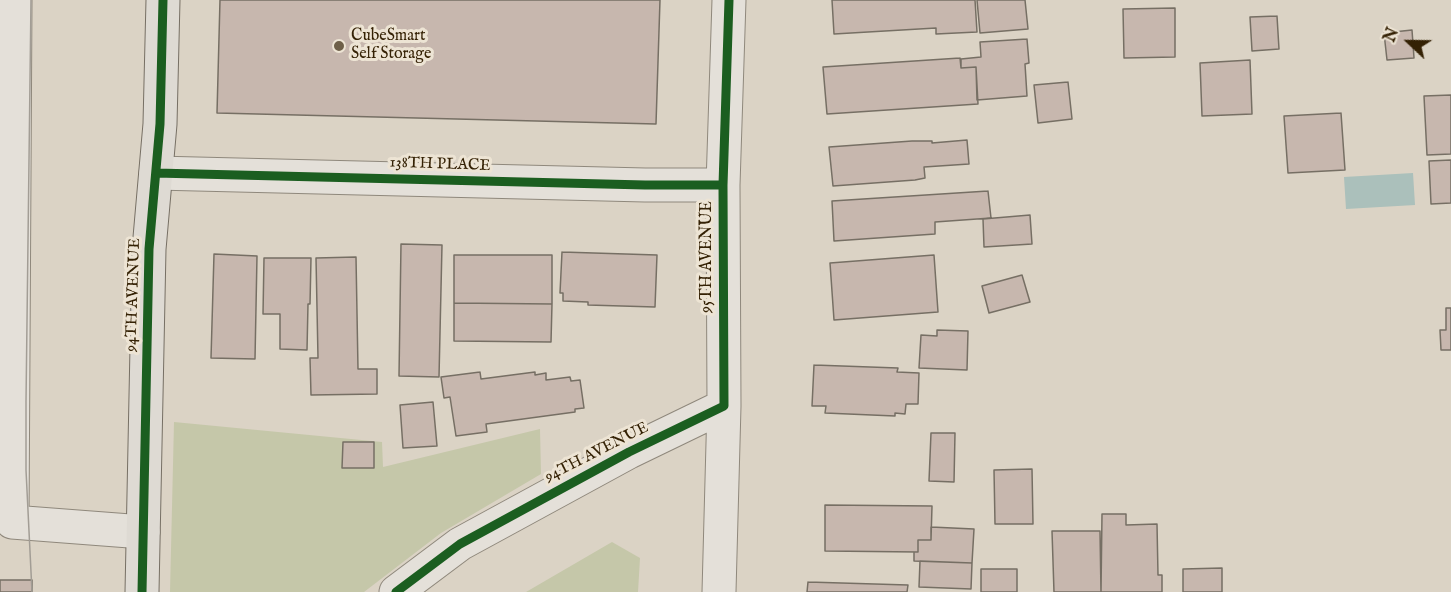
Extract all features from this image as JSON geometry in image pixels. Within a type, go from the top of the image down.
[{"type":"main road","name":"94TH AVENUE","points":[[142,592],[149,249],[160,124],[163,0]]},
{"type":"street","points":[[15,0],[12,522],[143,532]]},
{"type":"street","name":"95TH AVENUE","points":[[719,592],[724,406],[723,185],[729,0]]},
{"type":"street","name":"138TH PLACE","points":[[156,173],[723,185]]},
{"type":"street","name":"94TH AVENUE","points":[[396,592],[470,539],[628,452],[724,406]]},
{"type":"green space","points":[[174,422],[382,442],[383,467],[540,429],[541,474],[441,533],[364,592],[170,592]]},
{"type":"green space","points":[[612,542],[640,558],[638,592],[526,592]]},
{"type":"water","points":[[1413,173],[1415,205],[1346,209],[1344,177]]},
{"type":"building","points":[[220,0],[660,0],[656,124],[217,113]]},
{"type":"building","points":[[832,0],[975,0],[977,32],[936,34],[936,28],[834,34]]},
{"type":"building","points":[[977,0],[1025,0],[1028,29],[980,33]]},
{"type":"building","points":[[1175,8],[1175,57],[1124,58],[1123,9]]},
{"type":"building","points":[[1277,16],[1279,49],[1252,51],[1250,17]]},
{"type":"building","points":[[1412,30],[1414,58],[1387,60],[1384,33]]},
{"type":"building","points":[[1027,39],[1029,63],[1025,64],[1027,96],[977,100],[976,67],[961,68],[961,59],[981,57],[980,42]]},
{"type":"building","points":[[960,58],[961,68],[976,67],[978,104],[827,114],[823,67]]},
{"type":"building","points":[[1250,60],[1252,114],[1202,116],[1200,63]]},
{"type":"building","points":[[1068,82],[1072,119],[1038,123],[1034,85]]},
{"type":"building","points":[[1451,95],[1451,154],[1427,155],[1424,96]]},
{"type":"building","points":[[1341,113],[1345,170],[1288,173],[1284,116]]},
{"type":"building","points":[[967,140],[969,164],[924,167],[925,178],[915,180],[833,186],[829,147]]},
{"type":"building","points":[[1451,160],[1451,203],[1431,204],[1429,161]]},
{"type":"building","points":[[988,191],[991,218],[935,222],[935,234],[834,241],[832,201]]},
{"type":"building","points":[[1030,215],[1032,244],[984,247],[983,219]]},
{"type":"building","points":[[401,244],[442,245],[439,377],[399,376]]},
{"type":"building","points":[[562,252],[657,255],[655,307],[588,305],[588,302],[563,301],[563,293],[560,293]]},
{"type":"building","points":[[214,254],[257,256],[255,359],[211,358]]},
{"type":"building","points":[[454,255],[552,255],[552,304],[454,303]]},
{"type":"building","points":[[934,255],[938,312],[834,320],[830,263]]},
{"type":"building","points":[[356,257],[358,369],[377,369],[377,394],[311,395],[310,358],[318,358],[316,258]]},
{"type":"building","points":[[264,258],[311,258],[307,350],[280,349],[280,314],[263,314]]},
{"type":"building","points":[[1022,275],[1030,302],[989,313],[982,286]]},
{"type":"building","points":[[454,303],[552,304],[551,342],[454,341]]},
{"type":"building","points":[[1446,308],[1451,308],[1451,350],[1441,350],[1440,330],[1446,330]]},
{"type":"building","points":[[937,330],[968,331],[967,370],[919,368],[921,335],[937,336]]},
{"type":"building","points":[[814,365],[898,368],[897,372],[919,373],[918,404],[906,404],[905,414],[895,413],[895,416],[825,413],[826,406],[812,406]]},
{"type":"building","points":[[480,372],[481,379],[535,372],[535,375],[546,373],[546,380],[570,377],[571,381],[580,380],[584,408],[575,409],[575,412],[486,424],[487,432],[456,436],[450,397],[444,398],[441,377]]},
{"type":"building","points":[[433,402],[437,446],[403,448],[400,405]]},
{"type":"building","points":[[931,433],[955,433],[954,482],[929,481]]},
{"type":"building","points":[[343,442],[374,442],[374,468],[342,468]]},
{"type":"building","points":[[1032,469],[1033,524],[995,524],[994,470]]},
{"type":"building","points":[[825,505],[932,506],[931,540],[918,540],[918,552],[825,551]]},
{"type":"building","points":[[1102,514],[1126,514],[1126,525],[1157,524],[1158,575],[1162,575],[1162,592],[1101,592]]},
{"type":"building","points":[[931,527],[974,529],[972,563],[914,561],[914,552],[918,552],[918,540],[931,540]]},
{"type":"building","points":[[1052,531],[1100,531],[1101,592],[1054,592]]},
{"type":"building","points":[[920,561],[972,563],[971,589],[919,587]]},
{"type":"building","points":[[1222,568],[1222,592],[1183,592],[1183,569]]},
{"type":"building","points":[[981,569],[1017,569],[1017,592],[981,592]]},
{"type":"building","points":[[0,580],[32,580],[32,592],[0,592]]},
{"type":"building","points":[[808,582],[908,585],[907,592],[807,592]]},
{"type":"tram line","points":[[31,0],[26,470],[32,592]]},
{"type":"cycle path","points":[[142,592],[149,249],[160,124],[163,0]]},
{"type":"cycle path","points":[[396,592],[460,544],[629,452],[724,406],[723,185],[729,0]]},
{"type":"cycle path","points":[[156,173],[723,185]]},
{"type":"place","name":"CubeSmart Self Storage","points":[[339,46]]}]
